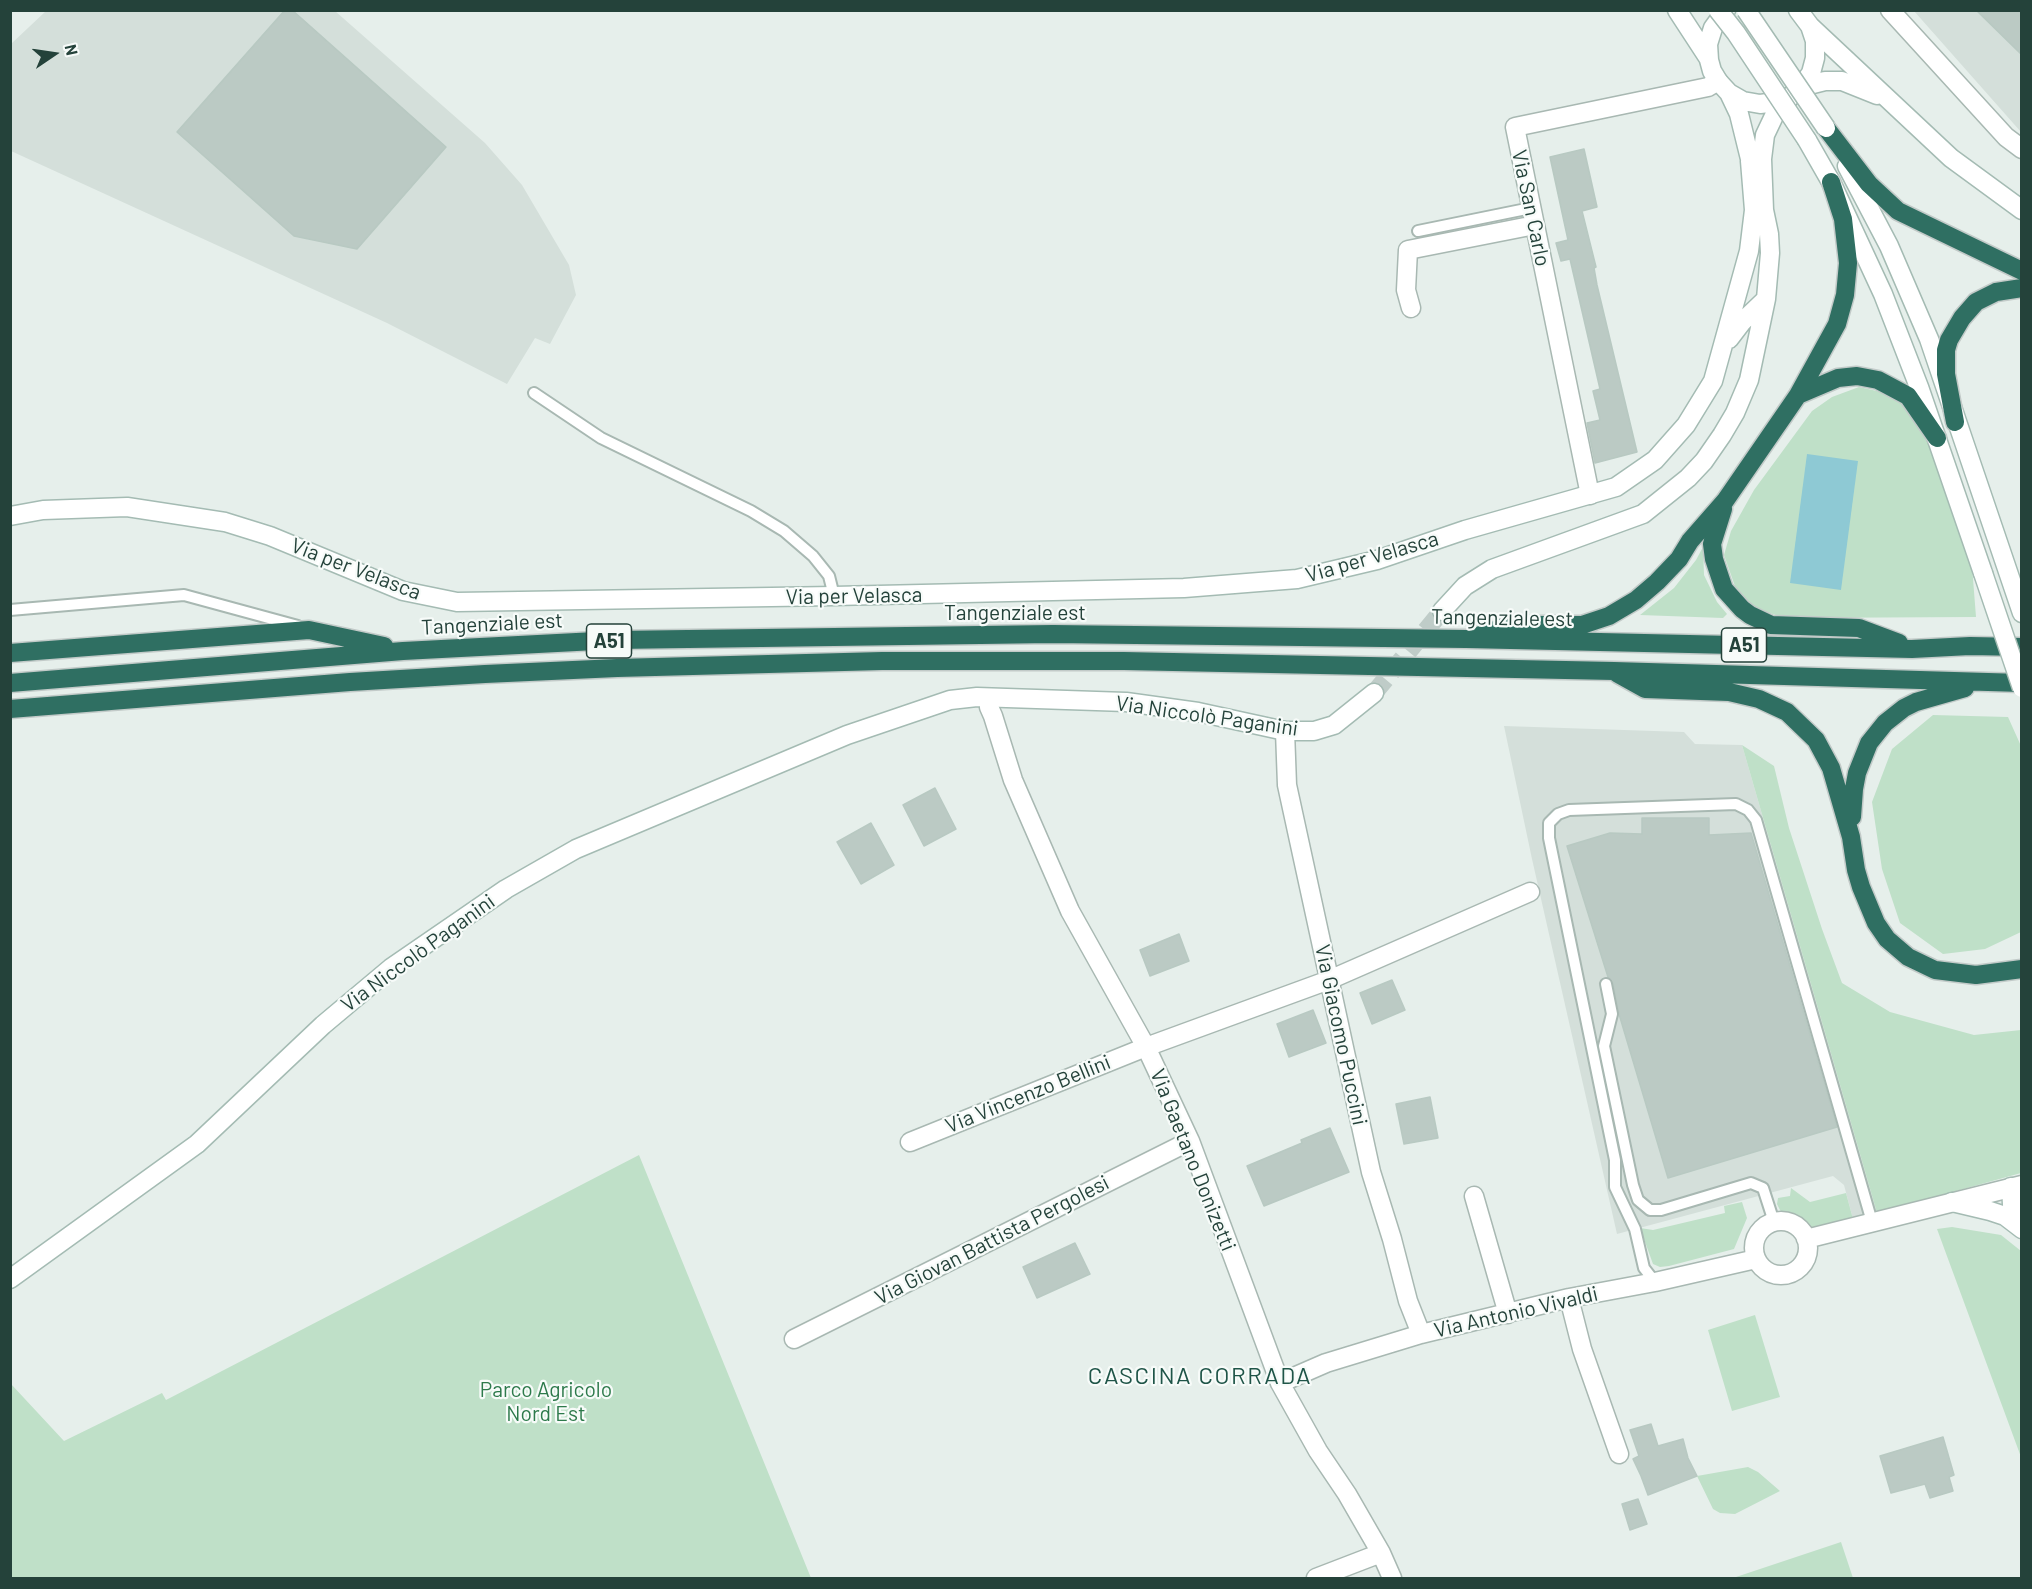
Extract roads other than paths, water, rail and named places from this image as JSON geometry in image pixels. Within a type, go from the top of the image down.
[{"type":"highway","points":[[1826,128],[1869,184],[1891,206],[1909,217],[2022,271]]},
{"type":"highway","points":[[1466,639],[1511,626],[1582,625],[1609,616],[1636,600],[1679,559],[1690,541],[1725,501],[1798,395],[1833,334],[1845,296],[1848,263],[1843,219],[1831,182]]},
{"type":"highway","points":[[1955,422],[1946,374],[1946,350],[1949,339],[1962,318],[1976,302],[1996,292],[2022,288]]},
{"type":"highway","points":[[1798,395],[1838,378],[1857,376],[1878,380],[1908,396],[1937,438]]},
{"type":"highway","points":[[1725,501],[1712,544],[1713,553],[1716,570],[1724,590],[1742,609],[1771,625],[1859,628],[1912,648]]},
{"type":"highway","points":[[10,654],[309,630],[403,651]]},
{"type":"highway","name":"Tangenziale est","points":[[10,683],[403,651],[615,640],[1053,634],[2022,648]]},
{"type":"highway","points":[[1970,646],[2022,637]]},
{"type":"highway","name":"A51","points":[[10,709],[350,682],[485,674],[882,661],[1136,662],[2022,683]]},
{"type":"highway","points":[[1614,672],[1645,689],[1729,692],[1760,699],[1787,712],[1807,730],[1822,749],[1838,786],[1861,887],[1876,923],[1887,939],[1908,957],[1935,970],[1976,975],[2022,969]]},
{"type":"highway","points":[[1851,837],[1857,773],[1869,743],[1880,729],[1893,716],[1916,702],[1987,682]]},
{"type":"highway","points":[[1976,975],[2022,956]]},
{"type":"street","name":"Via per Velasca","points":[[1677,10],[1709,60],[1739,114],[1764,210]]},
{"type":"street","points":[[1718,10],[1736,33],[1807,140],[1831,182],[1882,294],[1937,438],[2022,688]]},
{"type":"street","points":[[1709,60],[1708,44],[1713,28],[1726,10]]},
{"type":"street","points":[[1746,10],[1826,128],[1866,198],[1889,246],[1929,339],[1955,422],[2022,613]]},
{"type":"street","points":[[1890,10],[2006,137],[2022,149]]},
{"type":"street","points":[[1443,611],[1465,586],[1492,570],[1643,514],[1688,478],[1722,435],[1749,380],[1766,299],[1770,253],[1764,210],[1762,159],[1765,135],[1774,116],[1810,73],[1815,58],[1815,41],[1802,15]]},
{"type":"street","points":[[1802,15],[1951,158],[2022,210]]},
{"type":"street","points":[[1723,87],[1743,101],[1760,104],[1776,102],[1796,91],[1825,81],[1842,81],[1888,99]]},
{"type":"street","name":"Via San Carlo","points":[[1590,495],[1515,127],[1708,87],[1723,87]]},
{"type":"street","name":"Via per Velasca","points":[[10,516],[44,510],[127,507],[225,522],[270,536],[403,591],[457,602],[1184,588],[1297,579],[1377,560],[1465,530],[1590,495],[1622,483],[1655,460],[1686,425],[1708,390],[1724,345],[1749,251],[1753,226],[1750,161]]},
{"type":"street","points":[[1410,308],[1406,290],[1408,250],[1533,217]]},
{"type":"street","points":[[1724,345],[1742,322],[1766,299]]},
{"type":"street","name":"Via Niccolò Paganini","points":[[10,1279],[197,1144],[255,1092],[323,1025],[411,953],[506,889],[576,849],[847,735],[950,700],[1063,699],[1126,702],[1167,707],[1285,731],[1314,730],[1334,725],[1374,693]]},
{"type":"street","name":"Via Gaetano Donizetti","points":[[988,700],[989,717],[1013,780],[1070,911],[1146,1047],[1190,1141],[1280,1383],[1318,1451],[1382,1553],[1392,1578]]},
{"type":"street","name":"Via Giacomo Puccini","points":[[1285,731],[1287,785],[1371,1172],[1408,1301],[1421,1334]]},
{"type":"street","name":"Via Vincenzo Bellini","points":[[910,1142],[1146,1047],[1329,980],[1530,892]]},
{"type":"street","name":"Via Giovan Battista Pergolesi","points":[[794,1340],[1190,1141]]},
{"type":"street","points":[[1806,1239],[1952,1202],[2018,1188],[2018,1225],[1981,1208],[1952,1202]]},
{"type":"street","points":[[1474,1196],[1508,1314]]},
{"type":"street","points":[[1782,1221],[1797,1226],[1806,1239],[1808,1248],[1803,1264],[1788,1274],[1773,1274],[1760,1266],[1756,1259],[1755,1241],[1759,1232],[1773,1222],[1782,1221]]},
{"type":"street","name":"Via Antonio Vivaldi","points":[[1280,1383],[1326,1363],[1421,1334],[1569,1298],[1655,1282],[1756,1259]]},
{"type":"street","points":[[1569,1298],[1582,1349],[1619,1454]]},
{"type":"street","points":[[1316,1578],[1382,1553]]},
{"type":"lane","points":[[1418,231],[1533,217]]},
{"type":"lane","points":[[534,393],[602,438],[751,511],[784,531],[813,556],[829,576],[834,596]]},
{"type":"lane","points":[[10,610],[184,595],[309,630]]},
{"type":"lane","points":[[1655,1282],[1644,1268],[1635,1229],[1615,1186],[1615,1160],[1549,838],[1549,823],[1558,814],[1569,810],[1736,804],[1748,810],[1756,820],[1872,1222]]},
{"type":"lane","points":[[1606,984],[1612,1014],[1604,1046],[1638,1200],[1650,1210],[1661,1210],[1751,1183],[1763,1188],[1773,1222]]},
{"type":"water","points":[[1807,454],[1858,461],[1841,590],[1790,583]]},
{"type":"tunnel","points":[[1374,693],[1442,611]]},
{"type":"district","name":"CASCINA CORRADA","points":[[1200,1376]]},
{"type":"park label","name":"Parco Agricolo Nord Est","points":[[546,1402]]}]
